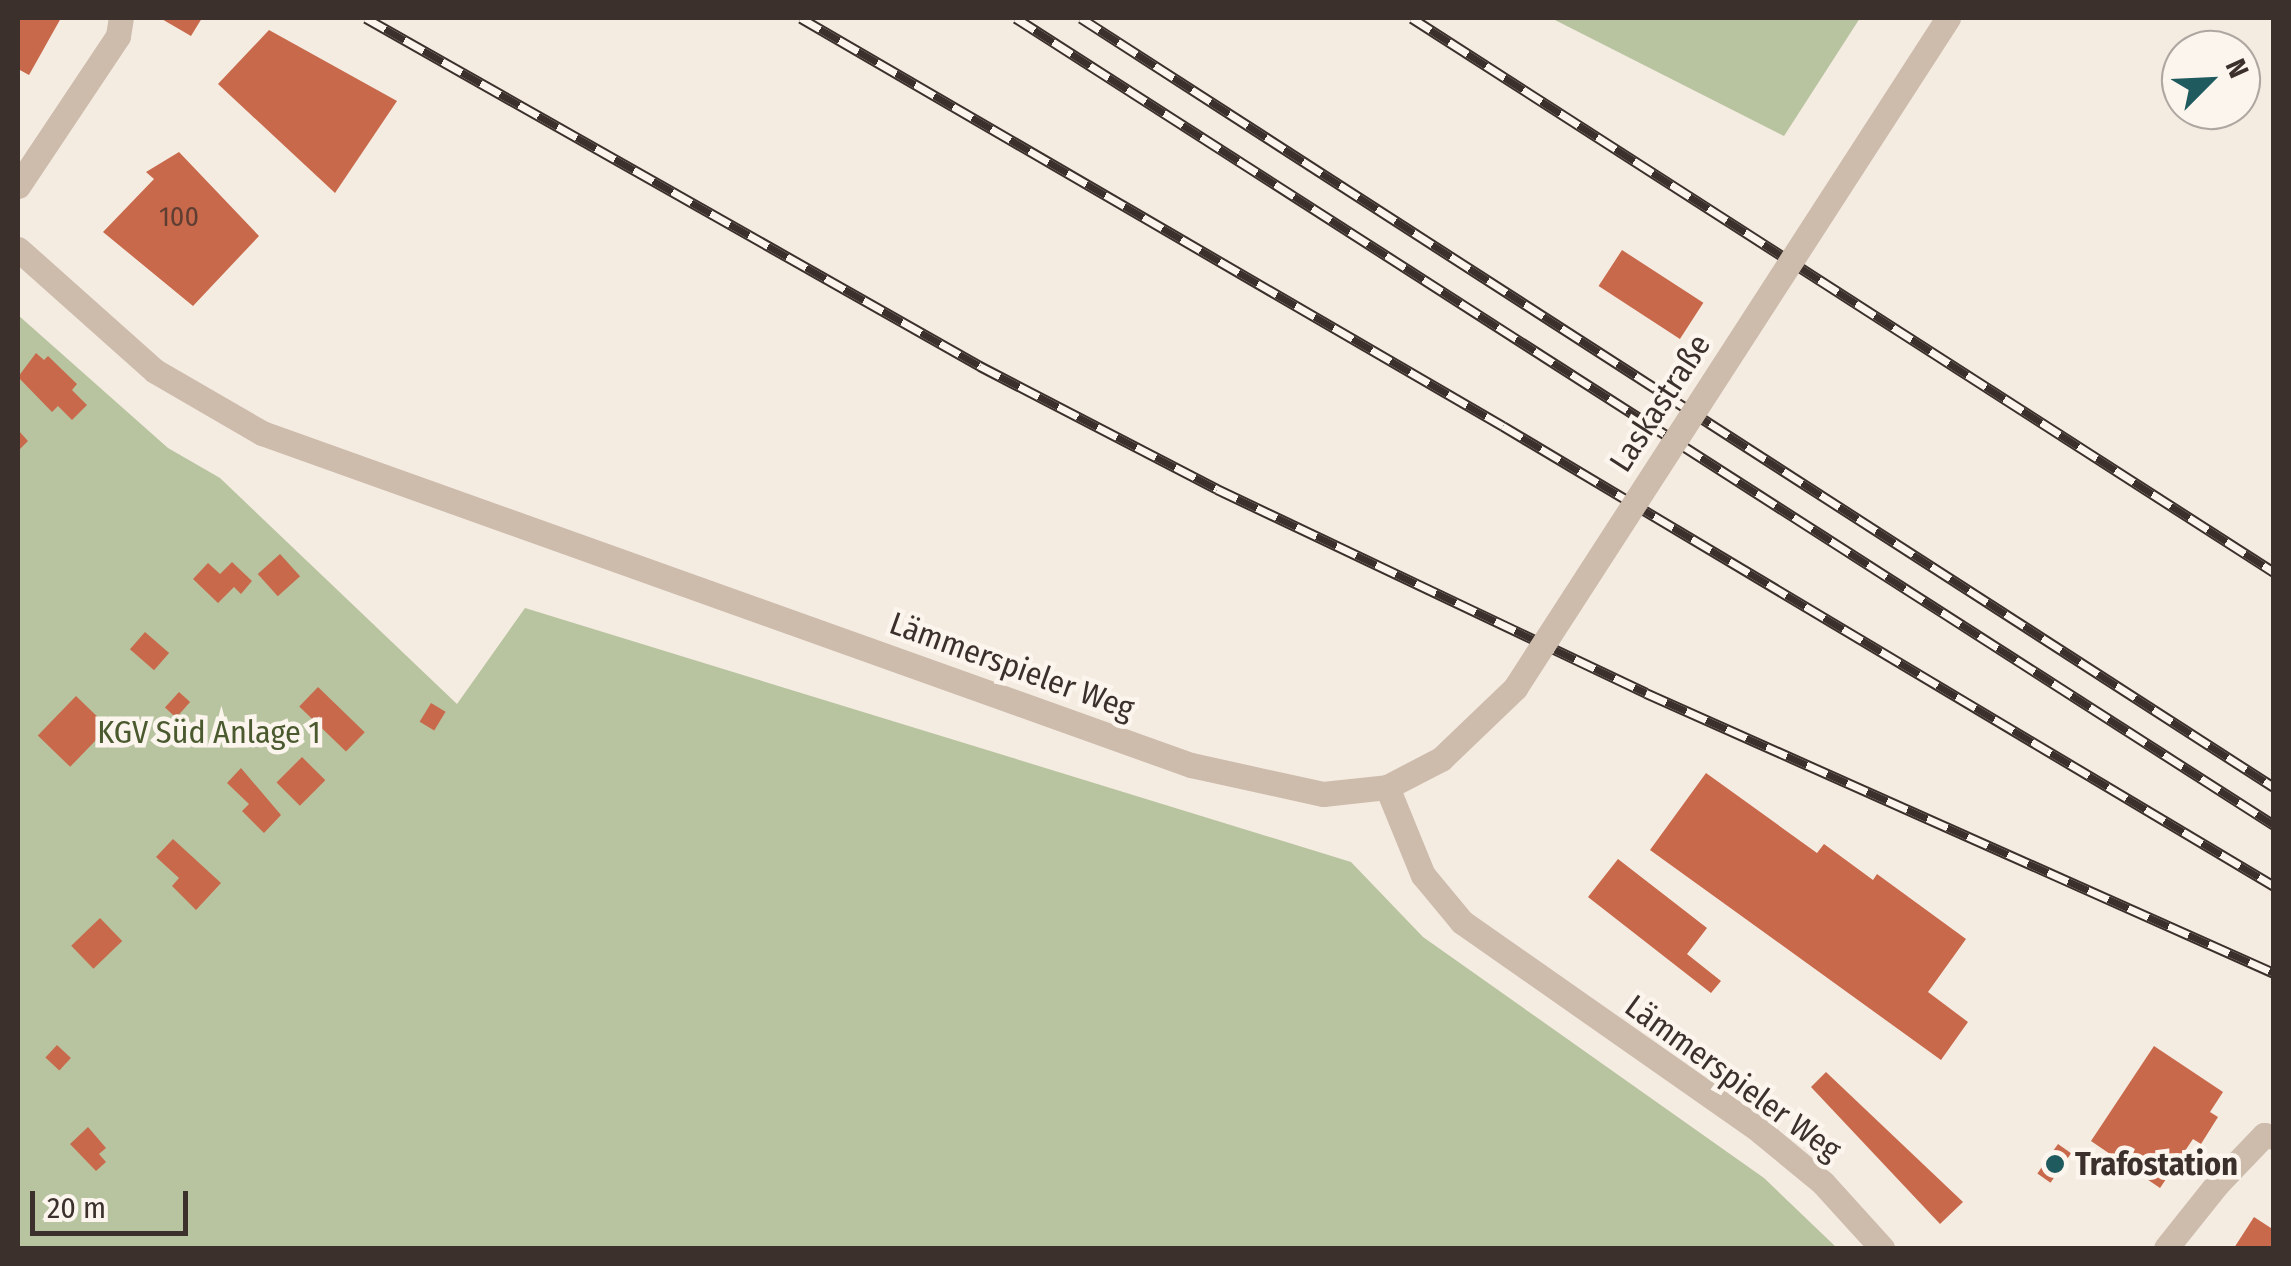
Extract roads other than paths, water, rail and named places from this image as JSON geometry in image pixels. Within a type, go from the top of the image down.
[{"type":"street","points":[[18,186],[118,36],[121,18]]},
{"type":"street","name":"Laskastraße","points":[[1388,787],[1441,758],[1514,688],[1948,18]]},
{"type":"street","name":"Lämmerspieler Weg","points":[[18,249],[156,371],[262,433],[1191,765],[1323,794],[1388,787],[1423,876],[1462,922],[1760,1131],[1823,1183],[1882,1248]]},
{"type":"street","points":[[2166,1248],[2228,1172],[2264,1136],[2274,1137]]},
{"type":"railway","points":[[366,18],[980,366],[1217,489],[1646,693],[2274,973]]},
{"type":"railway","points":[[801,18],[1503,426],[2274,886]]},
{"type":"railway","points":[[1016,18],[2274,825]]},
{"type":"railway","points":[[1081,18],[2274,787]]},
{"type":"railway","points":[[1412,18],[2274,572]]},
{"type":"place","name":"Trafostation","points":[[2055,1164]]},
{"type":"park label","name":"KGV Süd Anlage 1","points":[[209,732]]}]
